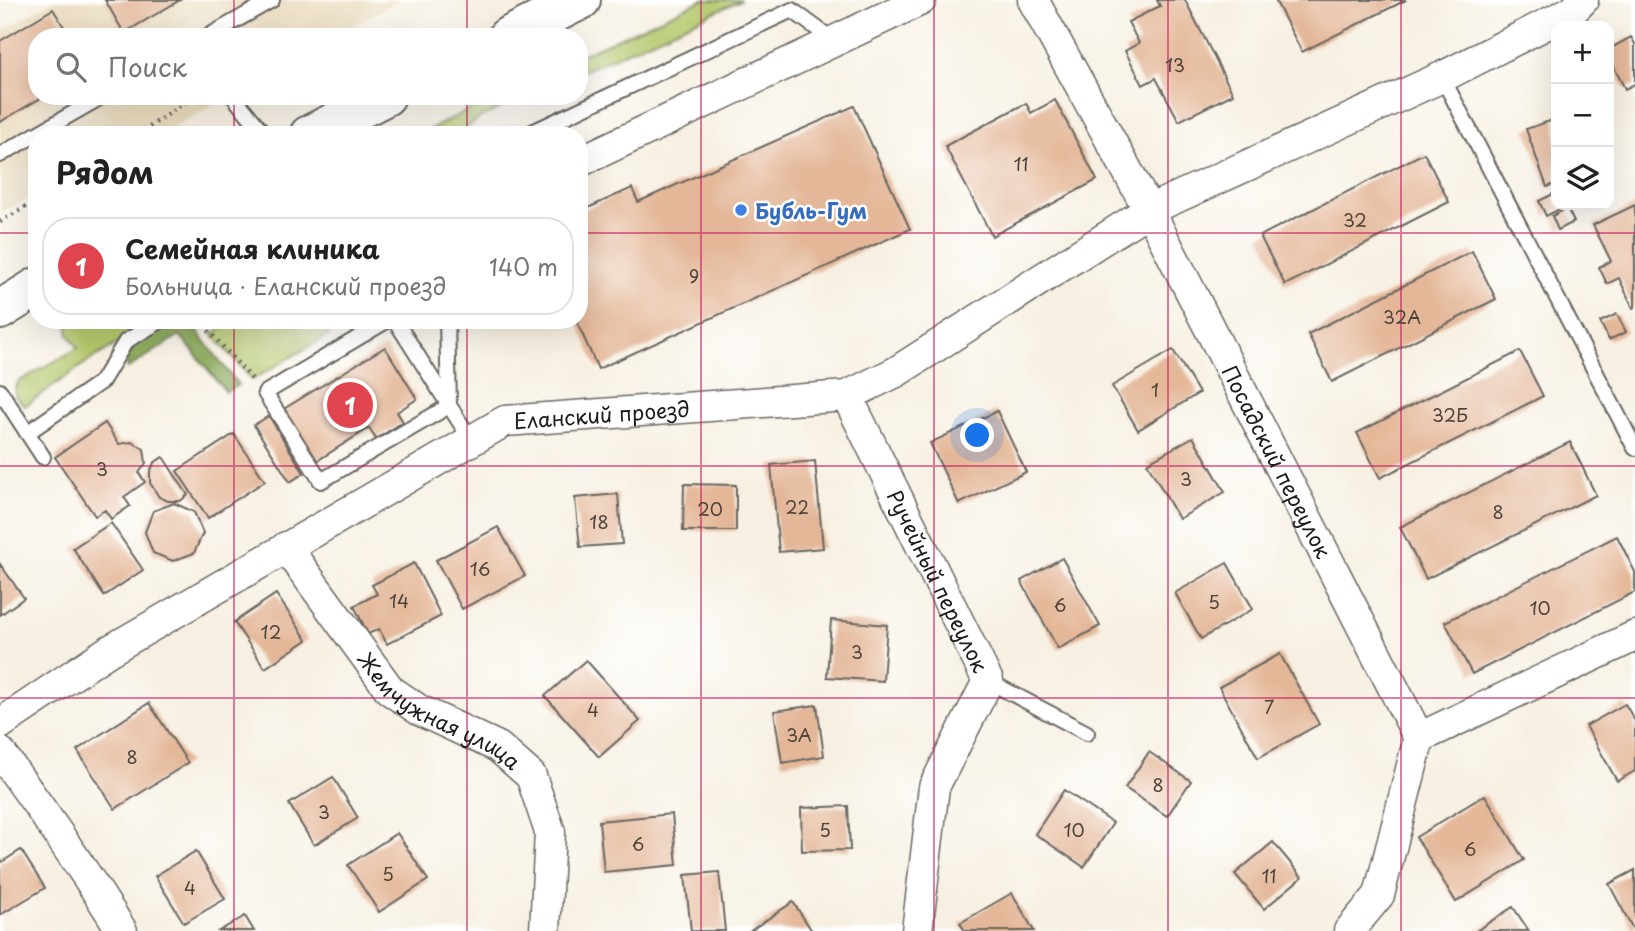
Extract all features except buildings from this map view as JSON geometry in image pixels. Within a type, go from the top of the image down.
[{"type":"main road","points":[[525,28],[581,0]]},
{"type":"main road","points":[[327,126],[368,105]]},
{"type":"main road","points":[[0,310],[28,293]]},
{"type":"street","points":[[588,158],[920,0]]},
{"type":"street","name":"Посадский переулок","points":[[1033,0],[1149,209],[1419,738]]},
{"type":"street","name":"Еланский проезд","points":[[0,724],[107,652],[505,421],[847,396],[896,372],[1149,209],[1442,77],[1572,11],[1583,0]]},
{"type":"street","name":"Ручейный переулок","points":[[847,396],[988,681],[934,787],[916,931]]},
{"type":"street","name":"Жемчужная улица","points":[[286,547],[390,690],[419,710],[498,747],[531,776],[550,832],[545,931]]},
{"type":"street","points":[[1349,931],[1379,895],[1419,738],[1635,636]]},
{"type":"street","points":[[0,752],[122,931]]},
{"type":"lane","points":[[223,28],[272,0]]},
{"type":"lane","points":[[545,126],[792,10],[834,41]]},
{"type":"lane","points":[[1442,77],[1635,448]]},
{"type":"lane","points":[[51,126],[87,105]]},
{"type":"lane","points":[[240,105],[258,126]]},
{"type":"lane","points":[[0,155],[28,139]]},
{"type":"lane","points":[[27,433],[102,381],[126,341],[147,329]]},
{"type":"lane","points":[[373,329],[265,393],[321,481],[449,406]]},
{"type":"lane","points":[[401,329],[471,440]]},
{"type":"lane","points":[[447,329],[449,406]]},
{"type":"lane","points":[[0,391],[43,457]]},
{"type":"lane","points":[[988,681],[1087,733]]},
{"type":"path","points":[[151,126],[181,105]]},
{"type":"path","points":[[0,222],[28,205]]},
{"type":"path","points":[[207,329],[252,380]]},
{"type":"shaded area","points":[[54,0],[399,0],[350,28],[28,28],[28,105],[213,105],[175,126],[28,126],[28,198],[0,212],[0,32]]},
{"type":"green space","points":[[702,0],[741,0],[588,69],[588,52]]},
{"type":"green space","points":[[478,105],[507,105],[481,117],[469,126],[437,126]]},
{"type":"green space","points":[[68,329],[142,329],[87,362],[25,406],[15,396],[18,382],[78,348],[68,334]]},
{"type":"green space","points":[[155,329],[196,329],[238,385],[226,392],[180,335],[127,369],[127,345]]},
{"type":"green space","points":[[220,329],[325,329],[329,335],[252,380],[212,334]]},
{"type":"place","name":"Бубль-Гум","points":[[741,210]]},
{"type":"place","name":"Семейная клиника","points":[[350,405]]}]
